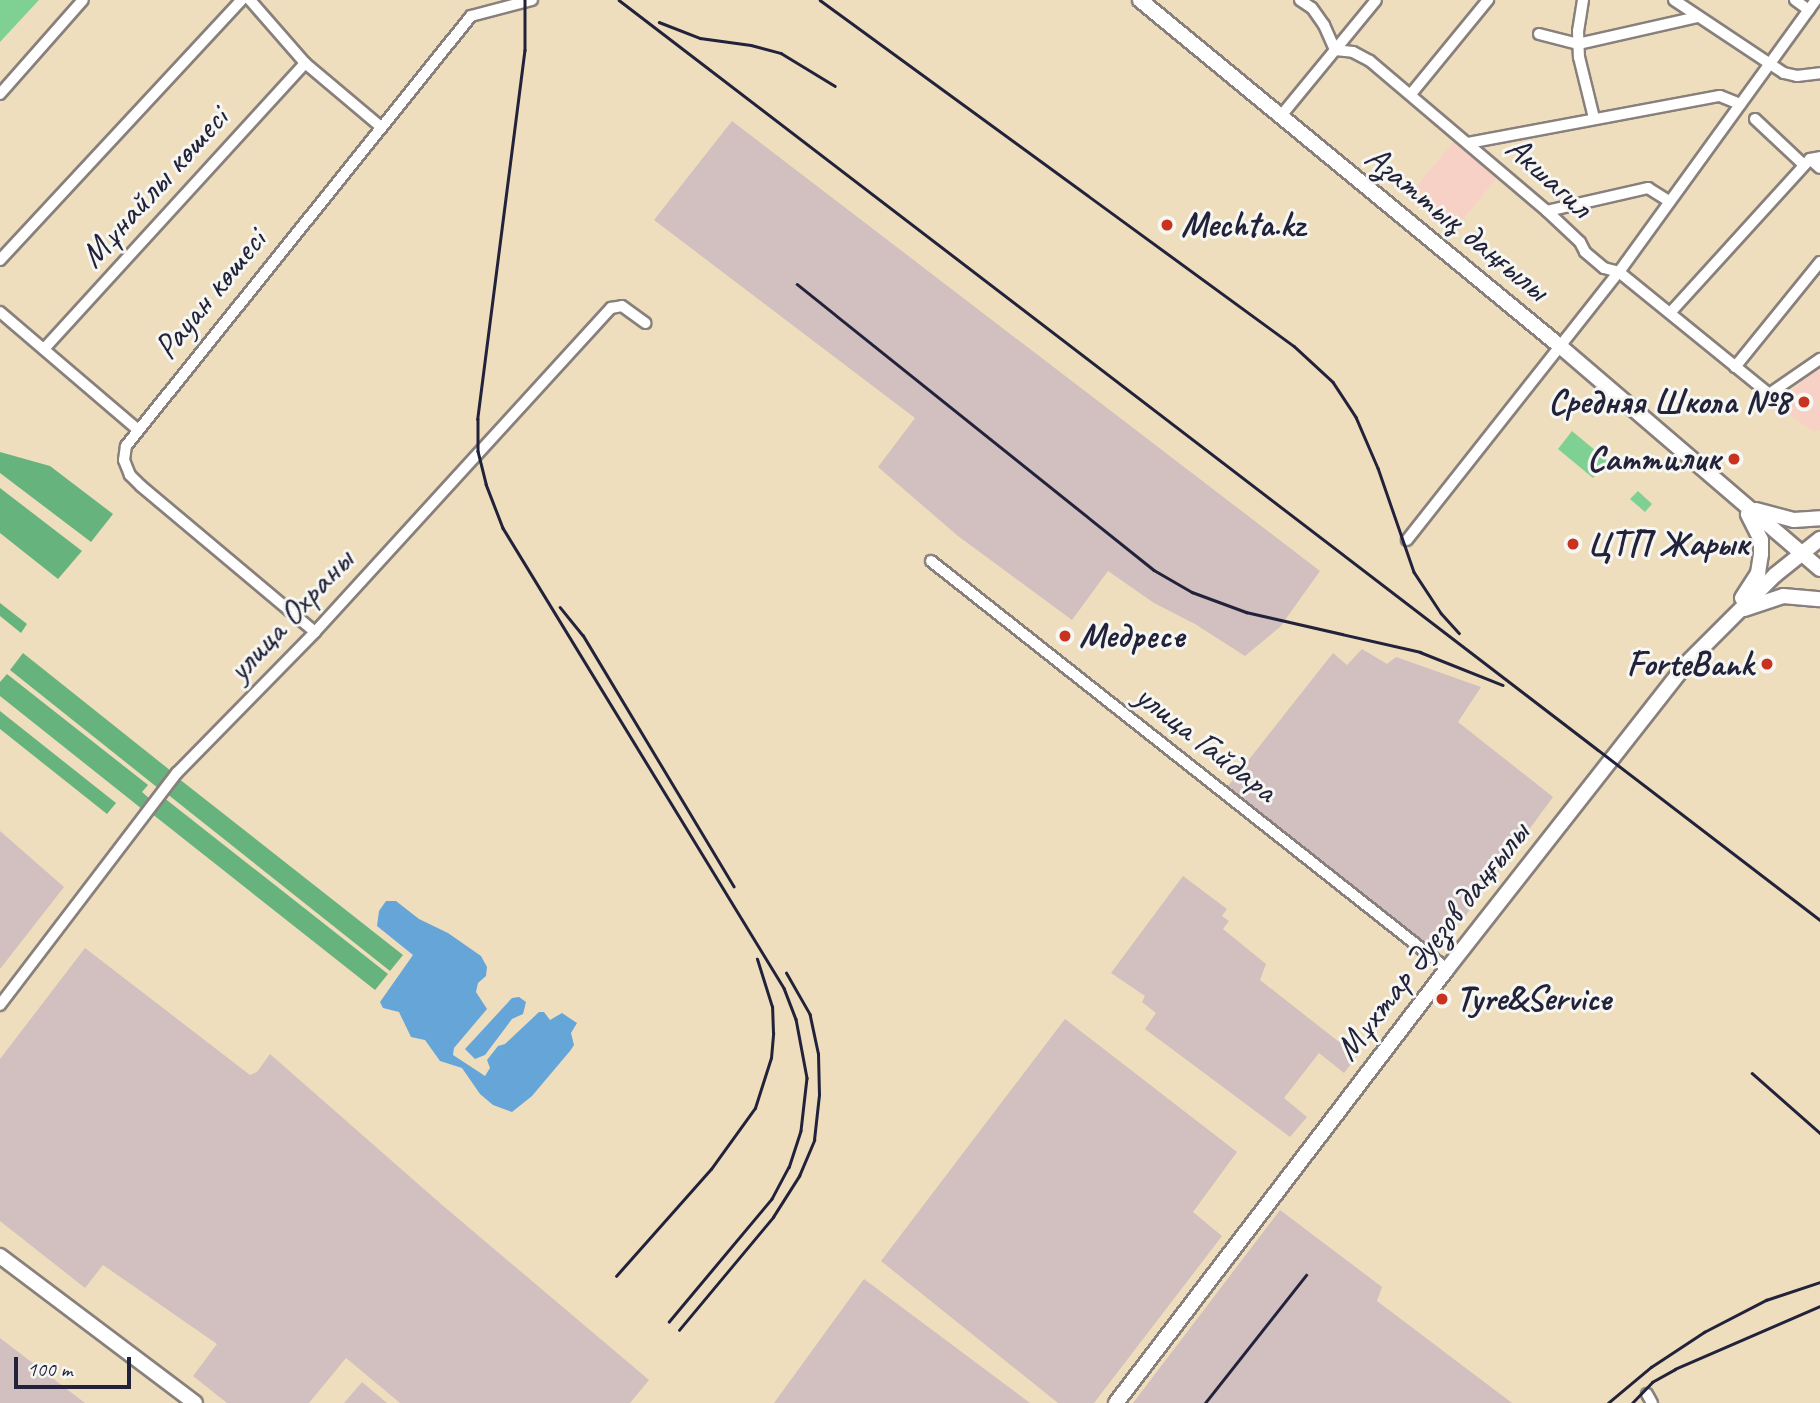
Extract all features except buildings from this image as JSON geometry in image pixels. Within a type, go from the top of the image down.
[{"type":"main road","name":"Азаттық даңғылы","points":[[1140,0],[1561,347],[1735,499]]},
{"type":"main road","points":[[1735,499],[1776,517],[1794,520],[1820,518]]},
{"type":"main road","points":[[1735,499],[1820,569]]},
{"type":"main road","points":[[1728,619],[1758,573],[1762,554],[1757,529],[1735,499]]},
{"type":"main road","name":"Мұхтар Әуезов даңғылы","points":[[1116,1403],[1447,969],[1680,672],[1728,619],[1820,539]]},
{"type":"main road","points":[[1728,619],[1744,609],[1783,596],[1820,599]]},
{"type":"main road","points":[[0,1256],[195,1403]]},
{"type":"street","points":[[0,94],[83,0]]},
{"type":"street","name":"Мұнайлы көшесі","points":[[0,260],[242,0]]},
{"type":"street","points":[[250,0],[305,63],[380,127]]},
{"type":"street","name":"Рауан көшесі","points":[[315,632],[130,475],[124,460],[126,446],[471,16],[532,0]]},
{"type":"street","points":[[1300,0],[1312,8],[1324,25],[1335,50]]},
{"type":"street","points":[[1280,117],[1376,0]]},
{"type":"street","points":[[1411,94],[1488,0]]},
{"type":"street","points":[[1583,0],[1578,44],[1594,118]]},
{"type":"street","points":[[1674,0],[1770,65],[1797,76],[1820,73]]},
{"type":"street","points":[[1795,0],[1809,10]]},
{"type":"street","points":[[1407,540],[1619,272],[1816,0]]},
{"type":"street","points":[[1539,34],[1578,44],[1698,17]]},
{"type":"street","name":"Акшагил","points":[[1335,50],[1353,52],[1370,61],[1547,212],[1604,268],[1619,272],[1769,394],[1820,359]]},
{"type":"street","name":"Мұнайлы көшесі","points":[[44,349],[305,63]]},
{"type":"street","points":[[1468,143],[1720,96],[1740,104]]},
{"type":"street","points":[[1755,119],[1820,168]]},
{"type":"street","points":[[1670,313],[1811,160]]},
{"type":"street","points":[[1547,212],[1648,188],[1669,201]]},
{"type":"street","points":[[1735,367],[1820,262]]},
{"type":"street","name":"улица Охраны","points":[[0,1005],[177,772],[315,632],[611,308],[622,306],[645,323]]},
{"type":"street","points":[[0,312],[137,429]]},
{"type":"street","name":"улица Гайдара","points":[[930,561],[1447,969]]},
{"type":"shaded area","points":[[732,121],[1320,571],[1280,627],[1245,656],[1195,624],[1154,603],[1108,571],[1072,620],[958,536],[878,467],[915,418],[654,220]]},
{"type":"shaded area","points":[[1454,141],[1496,179],[1455,229],[1411,193]]},
{"type":"shaded area","name":"Средняя Школа №8","points":[[1820,363],[1820,430],[1813,431],[1787,413],[1791,392]]},
{"type":"shaded area","points":[[1362,649],[1387,664],[1396,657],[1481,687],[1458,722],[1553,797],[1444,945],[1430,948],[1228,786],[1333,653],[1347,665]]},
{"type":"shaded area","points":[[0,831],[64,887],[0,969]]},
{"type":"shaded area","points":[[1183,876],[1227,909],[1222,916],[1229,921],[1223,929],[1266,964],[1260,980],[1357,1056],[1344,1073],[1319,1053],[1284,1098],[1307,1117],[1290,1137],[1145,1029],[1156,1013],[1142,1002],[1145,996],[1111,973]]},
{"type":"shaded area","points":[[85,948],[250,1075],[257,1072],[270,1054],[441,1204],[649,1380],[630,1403],[400,1403],[346,1358],[309,1403],[227,1403],[193,1376],[217,1344],[103,1265],[85,1288],[0,1221],[0,1059]]},
{"type":"shaded area","points":[[1065,1019],[1237,1152],[1193,1212],[1222,1236],[1094,1403],[1058,1403],[881,1261]]},
{"type":"shaded area","points":[[1280,1210],[1382,1287],[1377,1301],[1512,1403],[1133,1403]]},
{"type":"shaded area","points":[[864,1279],[1030,1403],[774,1403]]},
{"type":"shaded area","points":[[0,1338],[85,1403],[0,1403]]},
{"type":"shaded area","points":[[362,1382],[387,1403],[344,1403]]},
{"type":"green space","points":[[0,0],[39,0],[0,42]]},
{"type":"green space","points":[[1572,431],[1608,461],[1593,478],[1558,449]]},
{"type":"green space","points":[[0,452],[50,466],[113,514],[91,542],[0,473]]},
{"type":"green space","points":[[0,488],[82,551],[58,579],[0,533]]},
{"type":"green space","points":[[1638,491],[1652,504],[1645,512],[1630,499]]},
{"type":"green space","points":[[0,603],[27,624],[21,633],[0,616]]},
{"type":"green space","points":[[23,653],[171,771],[158,788],[10,670]]},
{"type":"green space","points":[[7,674],[148,785],[142,792],[150,799],[142,809],[0,696],[0,682]]},
{"type":"green space","points":[[0,711],[116,803],[107,814],[0,729]]},
{"type":"green space","points":[[178,778],[403,955],[390,971],[166,793]]},
{"type":"green space","points":[[163,797],[388,974],[375,990],[151,813]]},
{"type":"water","points":[[386,901],[396,901],[419,919],[448,933],[481,956],[487,967],[486,976],[478,983],[476,992],[487,1009],[454,1048],[453,1055],[485,1076],[490,1068],[487,1060],[498,1046],[505,1044],[539,1012],[544,1012],[550,1020],[562,1013],[577,1023],[571,1033],[574,1045],[570,1051],[532,1096],[512,1112],[493,1105],[480,1094],[462,1068],[440,1061],[425,1040],[411,1037],[399,1012],[383,1008],[380,1002],[413,955],[377,926],[379,911]]},
{"type":"water","points":[[519,997],[526,1002],[523,1014],[512,1019],[485,1055],[475,1059],[465,1049],[512,998]]},
{"type":"railway","points":[[525,0],[525,50],[478,419],[478,451],[486,484],[503,528],[784,988],[796,1019],[807,1078],[801,1131],[789,1167],[772,1199],[669,1322]]},
{"type":"railway","points":[[619,0],[1820,920]]},
{"type":"railway","points":[[820,0],[1294,346],[1333,382],[1356,417],[1378,468],[1414,572],[1441,613],[1459,633]]},
{"type":"railway","points":[[659,22],[700,38],[751,45],[781,53],[835,86]]},
{"type":"railway","points":[[797,284],[1154,570],[1192,592],[1246,612],[1420,652],[1503,685]]},
{"type":"railway","points":[[560,607],[583,635],[734,886]]},
{"type":"railway","points":[[616,1276],[711,1169],[755,1108],[771,1058],[773,1033],[772,1007],[757,959]]},
{"type":"railway","points":[[679,1330],[773,1217],[799,1176],[814,1140],[819,1095],[818,1054],[810,1015],[786,973]]},
{"type":"railway","points":[[1752,1073],[1820,1133]]},
{"type":"railway","points":[[1205,1403],[1306,1275]]},
{"type":"railway","points":[[1608,1403],[1651,1367],[1704,1332],[1766,1300],[1820,1282]]},
{"type":"railway","points":[[1632,1403],[1652,1382],[1675,1369],[1820,1306]]},
{"type":"place","name":"Mechta.kz","points":[[1167,225]]},
{"type":"place","name":"Средняя Школа №8","points":[[1804,402]]},
{"type":"place","name":"Саттилик","points":[[1734,459]]},
{"type":"place","name":"ЦТП Жарык","points":[[1573,544]]},
{"type":"place","name":"Медресе","points":[[1065,636]]},
{"type":"place","name":"ForteBank","points":[[1767,664]]},
{"type":"place","name":"Tyre&Service","points":[[1442,999]]}]
